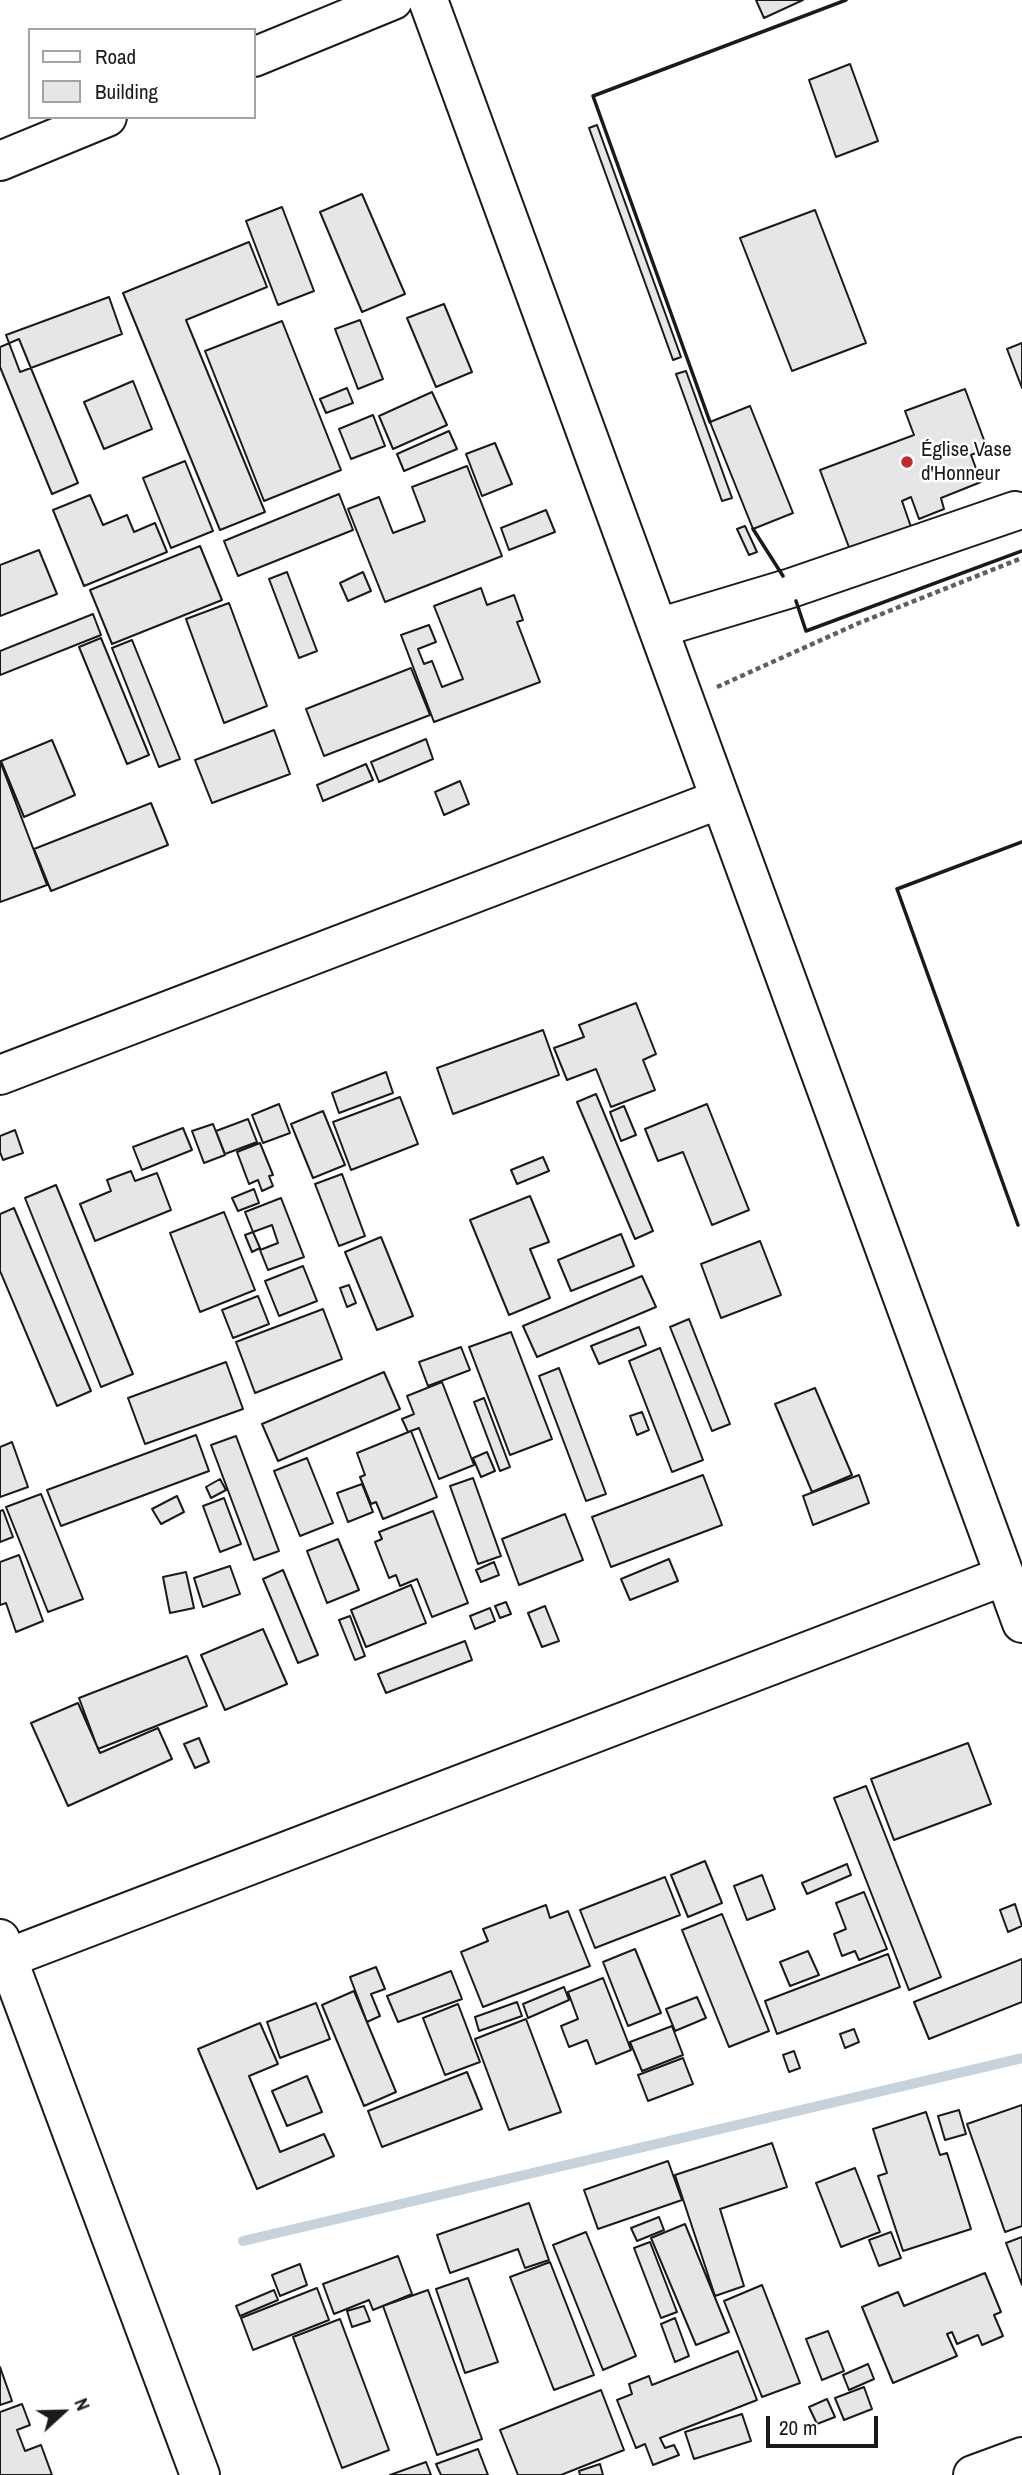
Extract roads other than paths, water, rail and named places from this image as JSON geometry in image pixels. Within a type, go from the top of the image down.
[{"type":"street","points":[[256,56],[393,0]]},
{"type":"street","points":[[428,0],[1022,1623]]},
{"type":"street","points":[[0,161],[102,119]]},
{"type":"street","points":[[658,628],[791,588],[1015,511]]},
{"type":"street","points":[[0,1075],[720,800]]},
{"type":"street","points":[[200,2475],[2,1953],[1004,1576]]},
{"type":"street","points":[[973,2475],[1022,2457]]},
{"type":"waterway","points":[[243,2241],[1022,2058]]},
{"type":"place","name":"Église Vase d'Honneur","points":[[907,462]]}]
